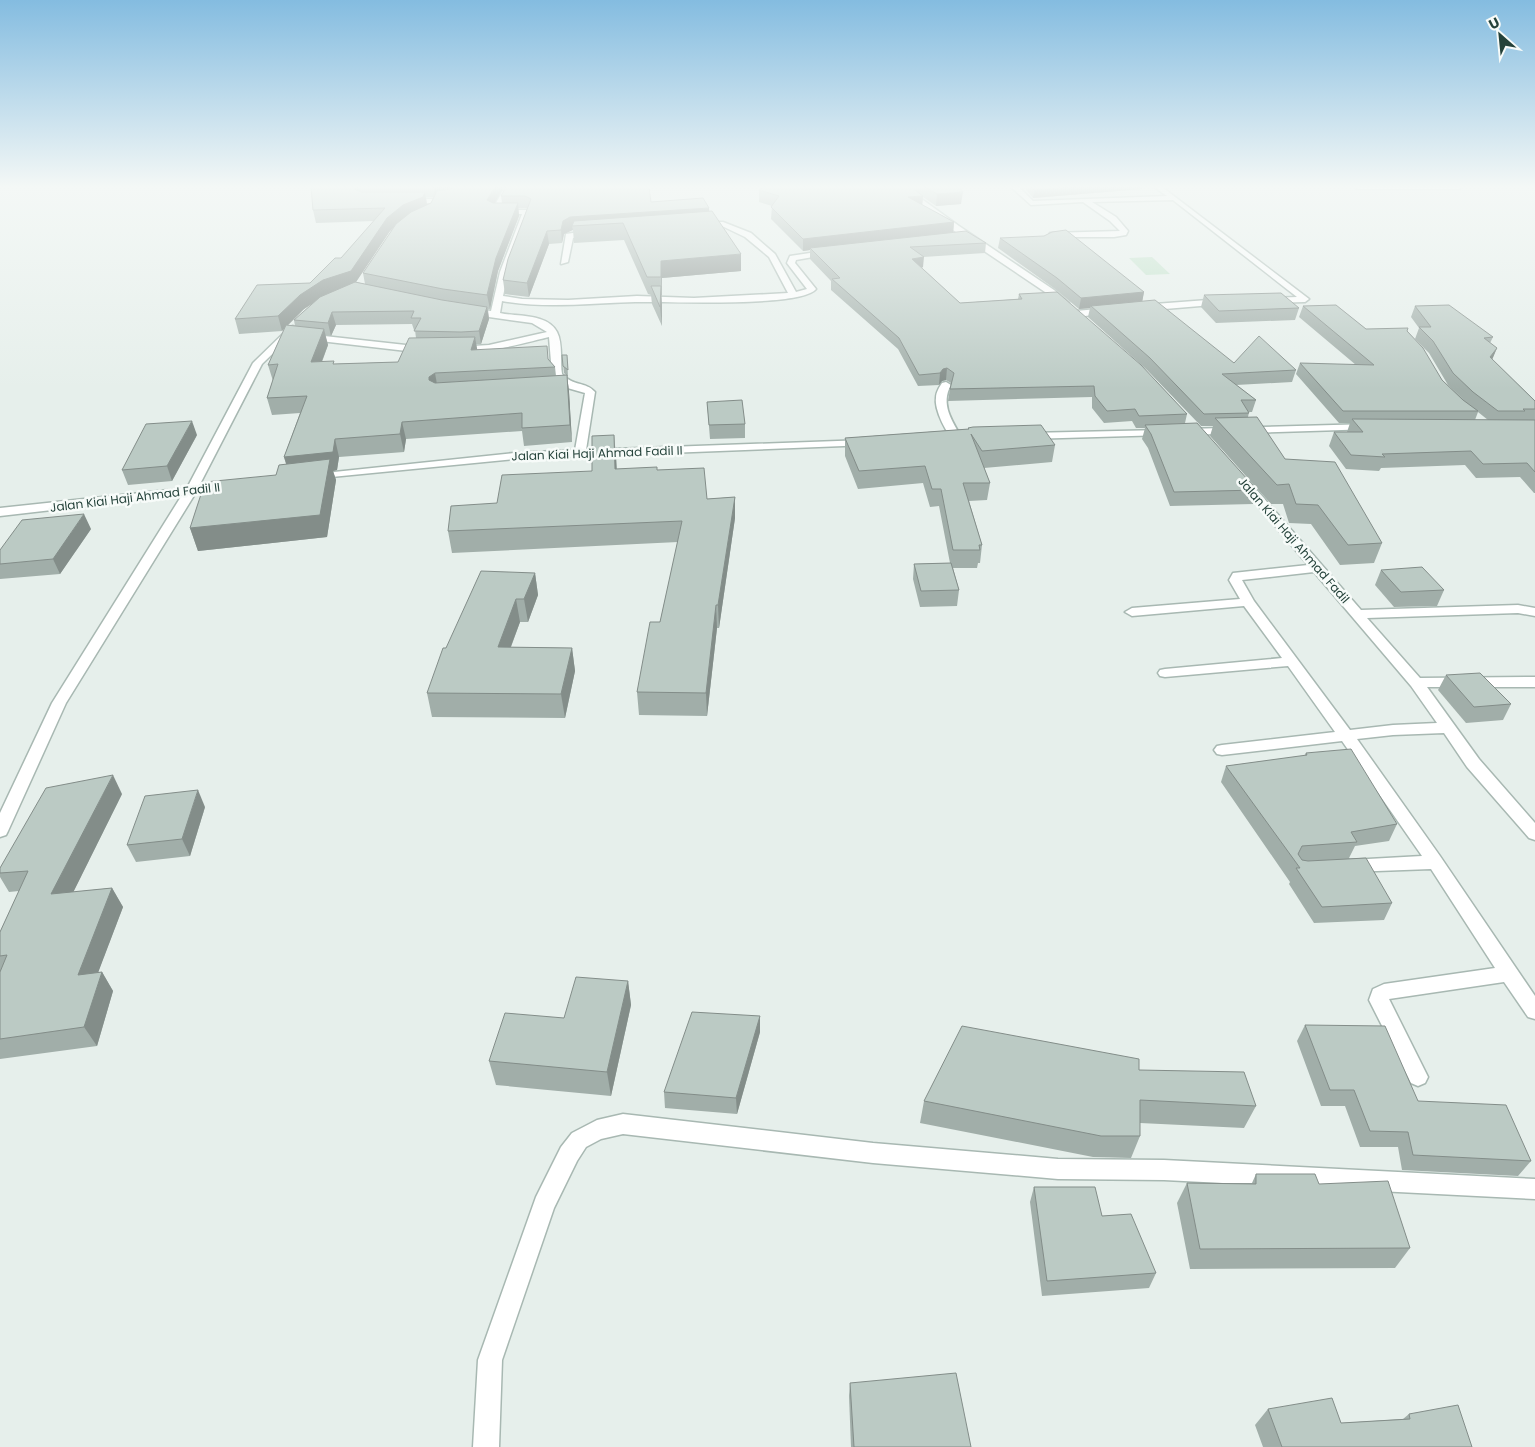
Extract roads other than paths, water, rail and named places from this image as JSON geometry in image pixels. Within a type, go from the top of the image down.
[{"type":"street","points":[[495,314],[504,272],[511,255]]},
{"type":"street","points":[[564,262],[565,255]]},
{"type":"street","points":[[770,255],[794,295]]},
{"type":"street","points":[[498,298],[522,302],[568,303],[637,299],[694,302],[794,295],[812,289],[791,263],[793,258],[810,255]]},
{"type":"street","points":[[994,255],[1051,292],[1090,326]]},
{"type":"street","points":[[1248,255],[1305,299],[1256,301]]},
{"type":"street","points":[[1132,309],[1189,303],[1227,302]]},
{"type":"street","points":[[460,310],[495,314],[506,318],[529,319],[547,326],[552,333],[557,375],[570,387]]},
{"type":"street","points":[[1076,314],[1114,311]]},
{"type":"street","points":[[0,831],[59,702],[191,490],[258,363],[303,318]]},
{"type":"street","points":[[450,350],[489,348],[552,333]]},
{"type":"street","points":[[287,336],[433,350]]},
{"type":"street","points":[[946,385],[940,392],[940,403],[957,439]]},
{"type":"street","points":[[551,388],[586,388],[590,392],[580,452]]},
{"type":"street","points":[[1185,418],[1207,442]]},
{"type":"street","points":[[1014,437],[1382,427]]},
{"type":"street","name":"Jalan Kiai Haji Ahmad Fadil II","points":[[308,478],[514,456],[872,442]]},
{"type":"street","name":"Jalan Kiai Haji Ahmad Fadil","points":[[1236,473],[1416,683],[1473,762],[1535,834]]},
{"type":"street","name":"Jalan Kiai Haji Ahmad Fadil II","points":[[0,512],[230,486]]},
{"type":"street","points":[[1318,568],[1238,576],[1235,583],[1346,735],[1435,862],[1508,974],[1535,1011]]},
{"type":"street","points":[[1132,612],[1248,602]]},
{"type":"street","points":[[1358,614],[1518,609],[1535,612]]},
{"type":"street","points":[[1165,673],[1291,661]]},
{"type":"street","points":[[1416,683],[1535,682]]},
{"type":"street","points":[[1222,750],[1393,730],[1448,728]]},
{"type":"street","points":[[1329,867],[1435,862]]},
{"type":"street","points":[[1418,1077],[1379,1000],[1380,995],[1384,992],[1508,974]]},
{"type":"street","points":[[486,1447],[490,1360],[496,1342],[544,1205],[565,1162],[579,1140],[597,1130],[623,1124],[873,1153],[1058,1169],[1164,1170],[1535,1189]]}]
